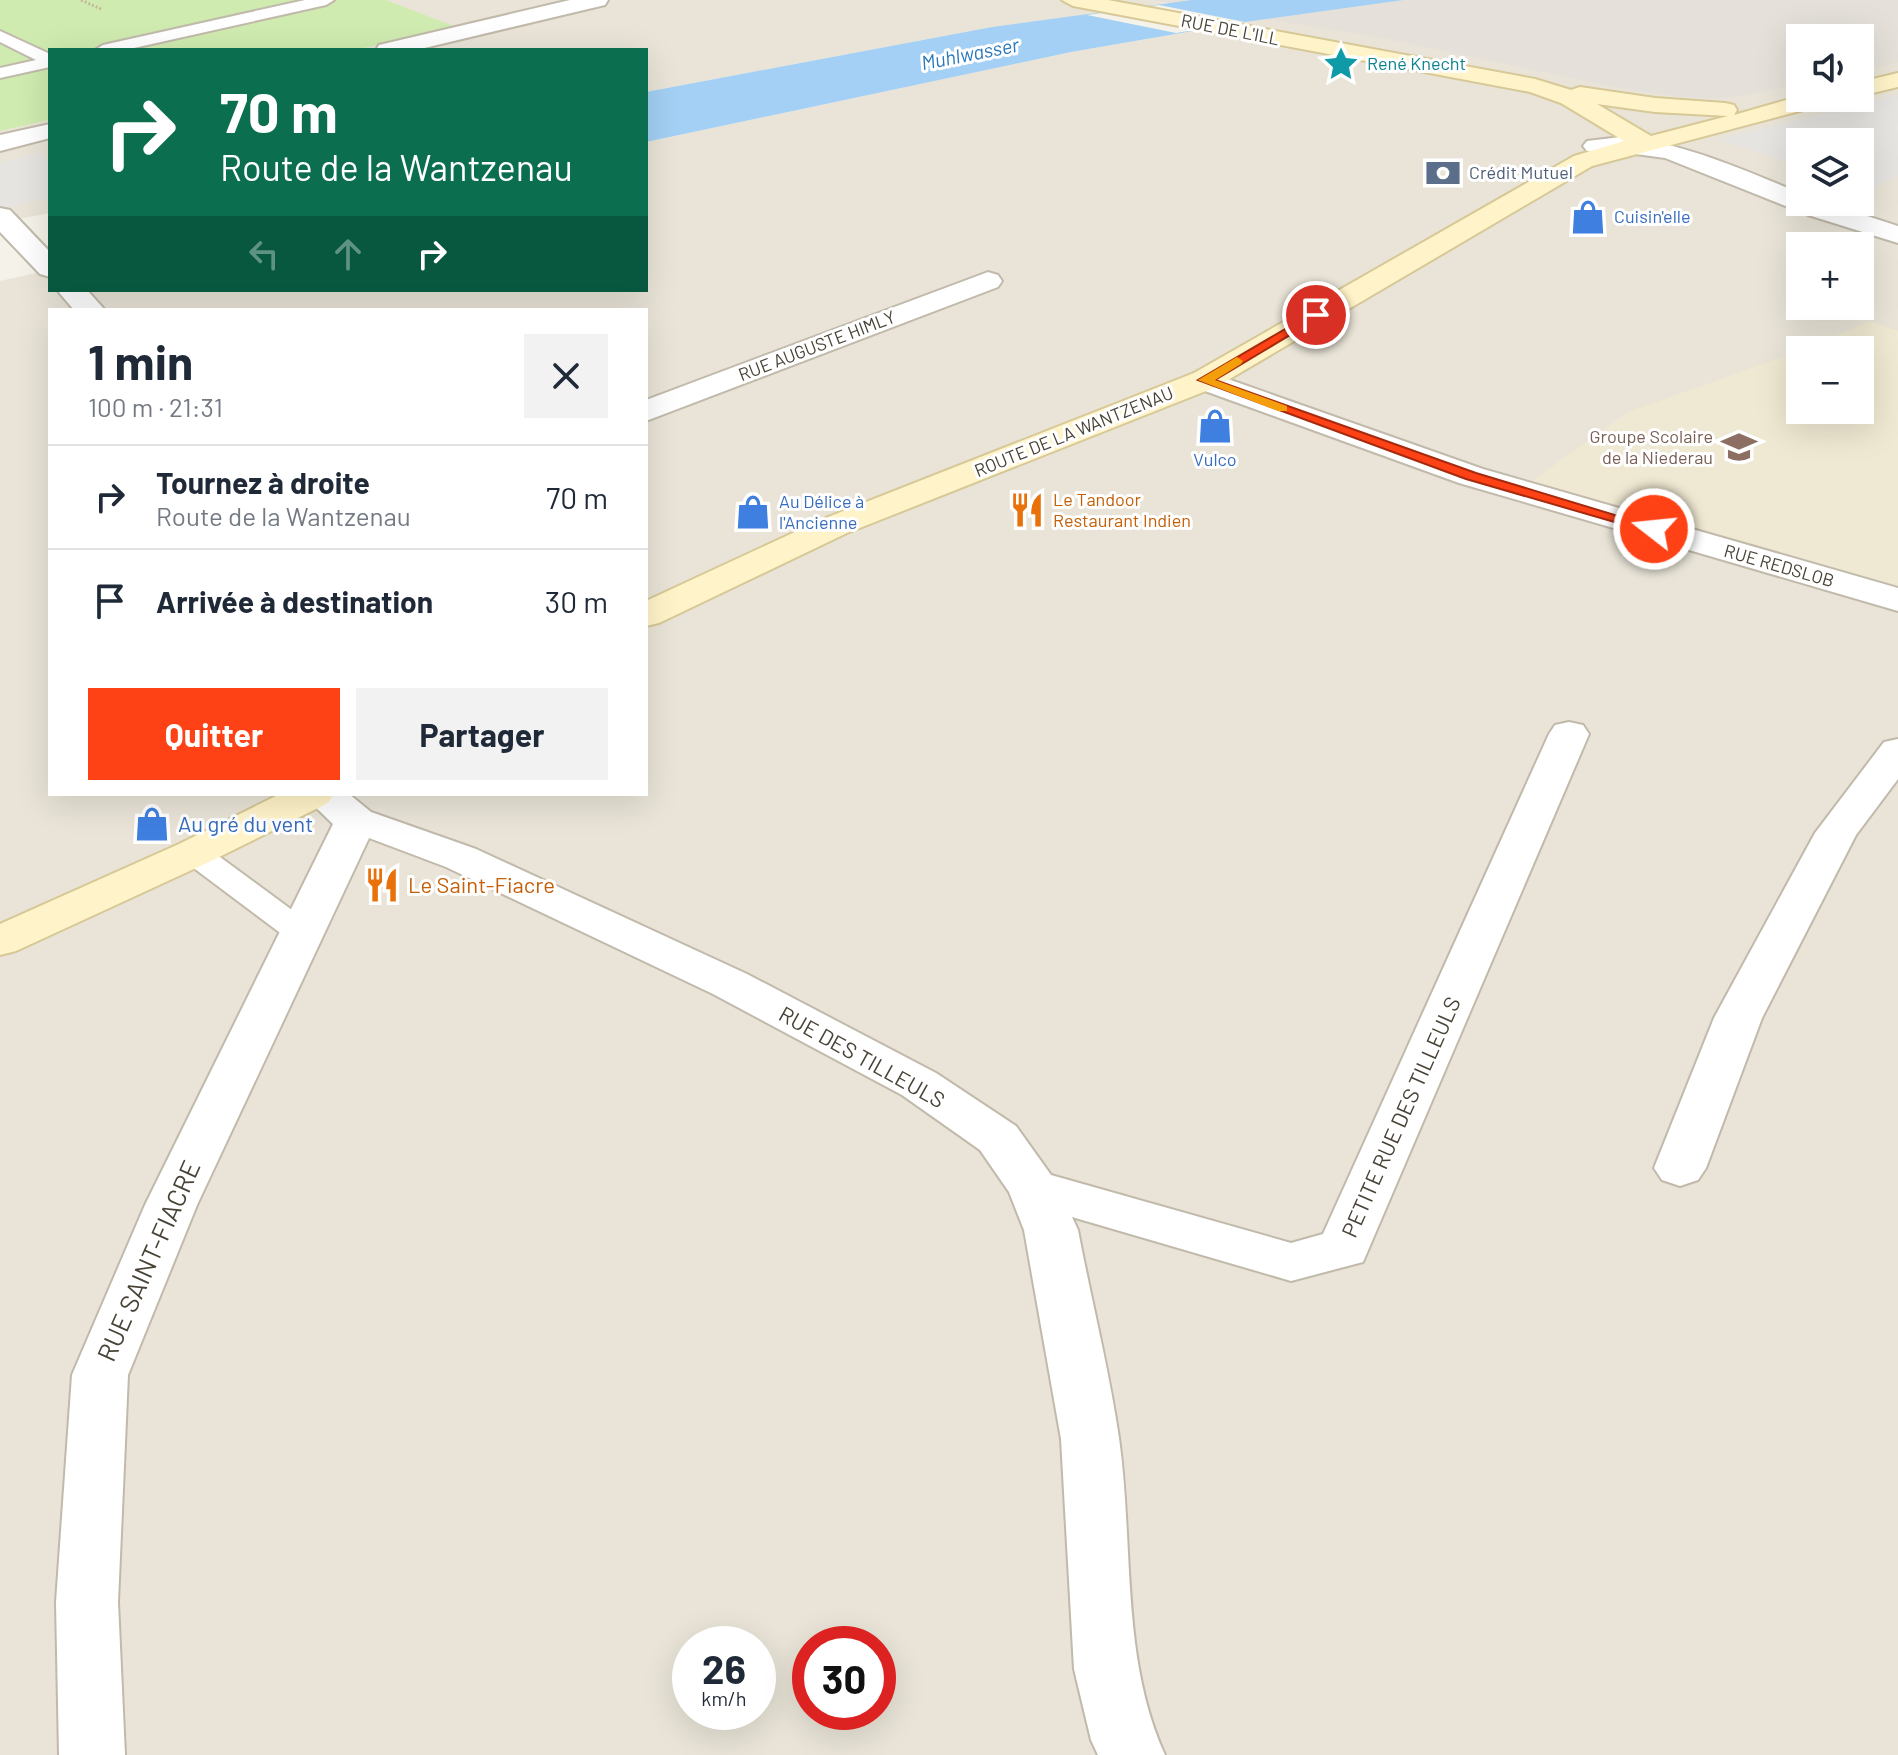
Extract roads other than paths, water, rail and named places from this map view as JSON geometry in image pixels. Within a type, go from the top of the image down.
[{"type":"main road","name":"RUE DE L'ILL","points":[[1073,0],[1388,59],[1531,97],[1725,110]]},
{"type":"main road","points":[[1874,86],[1898,80]]},
{"type":"main road","name":"RUE DE L'ILL","points":[[1531,97],[1570,98],[1613,144]]},
{"type":"main road","name":"ROUTE DE LA WANTZENAU","points":[[648,614],[835,526],[1205,380],[1613,144],[1725,110],[1786,106]]},
{"type":"main road","name":"ROUTE DE LA WANTZENAU","points":[[1690,148],[1772,109]]},
{"type":"main road","points":[[0,941],[194,853],[309,796]]},
{"type":"street","points":[[395,48],[597,0]]},
{"type":"street","points":[[0,143],[48,131]]},
{"type":"street","points":[[1613,144],[1690,148],[1735,175],[1786,197]]},
{"type":"street","points":[[1613,144],[1786,199]]},
{"type":"street","points":[[0,216],[48,266]]},
{"type":"street","points":[[1839,216],[1898,235]]},
{"type":"street","name":"RUE AUGUSTE HIMLY","points":[[648,410],[988,281]]},
{"type":"street","points":[[73,292],[88,308]]},
{"type":"street","name":"RUE REDSLOB","points":[[1205,380],[1471,476],[1898,600]]},
{"type":"street","name":"PETITE RUE DES TILLEULS","points":[[1033,1188],[1291,1262],[1344,1248],[1569,734]]},
{"type":"street","points":[[1680,1168],[1738,1018],[1836,833],[1898,751]]},
{"type":"street","name":"RUE DES TILLEULS","points":[[340,808],[461,858],[730,984],[919,1084],[998,1138],[1033,1188],[1051,1230],[1090,1439],[1106,1669],[1124,1740],[1132,1755]]},
{"type":"street","name":"RUE SAINT-FIACRE","points":[[92,1755],[87,1602],[100,1375],[171,1205],[303,934],[340,808]]},
{"type":"lane","points":[[112,48],[326,0]]},
{"type":"lane","points":[[0,36],[48,60]]},
{"type":"lane","points":[[0,73],[48,61]]},
{"type":"lane","points":[[194,853],[303,934]]},
{"type":"water","name":"Muhlwasser","points":[[1192,0],[1403,0],[1245,22],[1071,52],[648,142],[648,92],[992,27]]},
{"type":"place","name":"René Knecht","points":[[1341,64]]},
{"type":"place","name":"Crédit Mutuel","points":[[1443,173]]},
{"type":"place","name":"Cuisin'elle","points":[[1588,217]]},
{"type":"place","name":"Vulco","points":[[1215,426]]},
{"type":"place","name":"Groupe Scolaire de la Niederau","points":[[1739,447]]},
{"type":"place","name":"Le Tandoor Restaurant Indien","points":[[1027,510]]},
{"type":"place","name":"Au Délice à l'Ancienne","points":[[753,512]]},
{"type":"place","name":"Au gré du vent","points":[[152,824]]},
{"type":"place","name":"Le Saint-Fiacre","points":[[382,885]]}]
